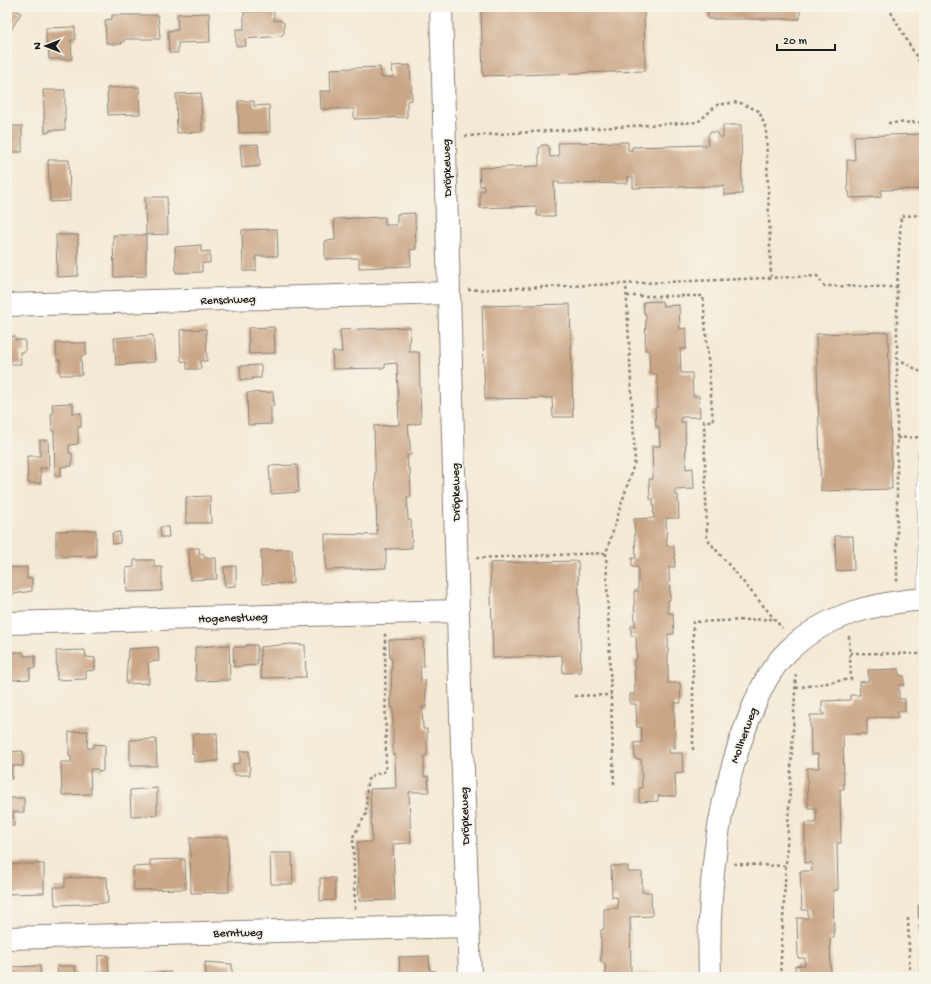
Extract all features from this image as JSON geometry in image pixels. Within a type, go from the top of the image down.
[{"type":"street","name":"Dröpkeweg","points":[[441,7],[457,292],[458,611],[470,977]]},
{"type":"street","name":"Renschweg","points":[[7,305],[457,292]]},
{"type":"street","name":"Mollnerweg","points":[[710,977],[710,917],[713,863],[722,807],[741,739],[760,690],[787,651],[815,629],[864,608],[897,601],[923,603]]},
{"type":"street","name":"Hogenestweg","points":[[7,623],[458,611]]},
{"type":"street","name":"Berntweg","points":[[7,938],[468,926]]},
{"type":"lane","points":[[922,456],[923,603]]},
{"type":"path","points":[[888,7],[924,70]]},
{"type":"path","points":[[458,137],[698,122],[717,105],[738,102],[759,111],[766,129],[771,276]]},
{"type":"path","points":[[888,123],[924,122]]},
{"type":"path","points":[[897,588],[897,288],[901,216],[924,215]]},
{"type":"path","points":[[457,292],[771,276],[817,276],[824,286],[897,288]]},
{"type":"path","points":[[614,784],[606,553],[635,461],[626,283]]},
{"type":"path","points":[[627,296],[703,296],[713,421],[704,421],[707,539],[773,619],[787,633]]},
{"type":"path","points":[[897,358],[924,374]]},
{"type":"path","points":[[897,438],[924,437]]},
{"type":"path","points":[[471,558],[606,553]]},
{"type":"path","points":[[922,742],[923,603]]},
{"type":"path","points":[[693,750],[693,622],[773,619]]},
{"type":"path","points":[[355,911],[353,837],[366,814],[366,780],[371,776],[386,771],[385,632]]},
{"type":"path","points":[[796,688],[851,679],[849,633]]},
{"type":"path","points":[[850,653],[922,654]]},
{"type":"path","points":[[780,977],[796,668]]},
{"type":"path","points":[[574,696],[611,695]]},
{"type":"path","points":[[733,864],[786,866]]},
{"type":"path","points":[[908,918],[910,977]]},
{"type":"building","points":[[7,7],[11,7],[21,13],[7,37]]},
{"type":"building","points":[[481,7],[644,7],[645,71],[483,76]]},
{"type":"building","points":[[707,7],[800,7],[800,19],[708,19]]},
{"type":"building","points":[[274,11],[274,21],[280,20],[284,23],[284,33],[281,36],[245,39],[246,46],[236,46],[236,29],[244,29],[244,12]]},
{"type":"building","points":[[209,13],[210,42],[178,43],[178,53],[169,53],[168,31],[178,30],[177,14]]},
{"type":"building","points":[[112,15],[158,15],[160,39],[124,39],[124,42],[121,42],[122,44],[106,43],[105,20],[112,19]]},
{"type":"building","points":[[75,27],[75,40],[71,40],[72,59],[49,59],[48,43],[46,43],[46,28]]},
{"type":"building","points":[[410,65],[412,100],[407,101],[407,117],[354,119],[354,109],[321,109],[320,91],[331,91],[330,69],[380,67],[381,77],[393,77],[392,66]]},
{"type":"building","points":[[139,87],[140,114],[108,115],[107,88]]},
{"type":"building","points":[[43,90],[65,90],[65,130],[50,130],[50,132],[45,133]]},
{"type":"building","points":[[201,93],[202,132],[177,133],[176,94]]},
{"type":"building","points":[[238,101],[254,101],[254,106],[269,105],[270,132],[239,133]]},
{"type":"building","points":[[723,125],[741,125],[742,194],[724,195],[724,185],[633,188],[633,177],[628,177],[628,183],[559,184],[559,182],[554,182],[555,216],[537,216],[536,206],[480,208],[480,191],[484,191],[484,186],[480,186],[479,168],[539,166],[539,148],[542,145],[547,145],[549,148],[550,157],[559,156],[558,143],[628,142],[628,150],[632,150],[632,147],[708,145],[708,135],[710,132],[716,132],[719,137],[723,137]]},
{"type":"building","points":[[7,126],[22,126],[22,152],[7,152]]},
{"type":"building","points":[[924,134],[924,189],[881,190],[881,197],[850,198],[848,191],[847,160],[855,160],[854,136]]},
{"type":"building","points":[[258,144],[260,166],[242,168],[240,145]]},
{"type":"building","points":[[48,160],[69,160],[70,201],[50,202]]},
{"type":"building","points":[[145,197],[167,197],[168,234],[146,235]]},
{"type":"building","points":[[415,213],[416,249],[410,250],[411,266],[359,268],[359,258],[325,259],[325,241],[335,240],[334,219],[385,217],[385,225],[397,225],[397,214]]},
{"type":"building","points":[[277,229],[278,256],[256,256],[256,271],[243,271],[242,230]]},
{"type":"building","points":[[56,235],[78,235],[78,276],[57,277]]},
{"type":"building","points":[[113,235],[146,235],[146,276],[114,277]]},
{"type":"building","points":[[201,245],[201,252],[210,251],[210,263],[202,263],[202,272],[176,273],[175,247]]},
{"type":"building","points":[[662,301],[663,306],[679,305],[680,329],[686,328],[686,349],[680,349],[681,373],[692,373],[693,396],[699,396],[700,417],[681,417],[681,422],[685,422],[686,469],[693,468],[694,489],[675,490],[675,495],[678,495],[679,518],[666,518],[667,546],[674,546],[675,567],[669,567],[670,600],[668,600],[668,613],[673,613],[674,634],[668,634],[668,683],[680,683],[681,703],[674,703],[675,748],[669,748],[669,753],[682,753],[683,773],[675,774],[676,796],[658,796],[658,801],[639,802],[639,788],[642,788],[641,759],[635,759],[634,743],[642,742],[641,727],[637,727],[636,704],[630,704],[630,694],[635,694],[634,660],[637,660],[636,636],[631,636],[631,626],[635,626],[634,591],[638,591],[638,567],[632,567],[632,558],[636,558],[634,519],[654,518],[653,499],[650,499],[649,479],[653,479],[652,446],[660,446],[659,427],[656,427],[655,408],[658,407],[657,374],[650,374],[649,350],[645,350],[646,314],[644,314],[643,302]]},
{"type":"building","points":[[570,304],[573,417],[553,417],[552,398],[485,399],[482,306]]},
{"type":"building","points":[[274,327],[275,353],[249,354],[248,328]]},
{"type":"building","points":[[410,327],[409,352],[419,352],[421,423],[408,425],[411,455],[407,455],[408,469],[410,469],[411,497],[407,497],[408,520],[411,520],[412,548],[386,549],[386,568],[326,570],[325,534],[377,535],[374,426],[399,425],[397,363],[385,364],[385,368],[333,369],[332,352],[342,352],[340,330]]},
{"type":"building","points":[[206,329],[207,361],[200,361],[201,369],[187,369],[187,362],[181,361],[180,330]]},
{"type":"building","points":[[888,332],[892,489],[821,491],[816,334]]},
{"type":"building","points":[[153,335],[155,362],[116,365],[114,338]]},
{"type":"building","points":[[15,336],[15,340],[25,340],[25,352],[20,352],[21,364],[7,364],[7,337]]},
{"type":"building","points":[[56,343],[86,343],[86,355],[81,356],[82,375],[60,375],[60,360],[57,360]]},
{"type":"building","points":[[261,365],[261,378],[241,380],[240,366]]},
{"type":"building","points":[[273,392],[274,406],[271,406],[271,424],[248,425],[247,393]]},
{"type":"building","points":[[73,403],[73,413],[81,413],[81,427],[78,427],[78,444],[69,445],[69,453],[72,453],[72,466],[61,467],[61,476],[55,476],[54,431],[52,431],[51,414],[53,414],[52,404]]},
{"type":"building","points":[[40,440],[48,440],[49,468],[40,468],[41,483],[28,483],[27,456],[40,456]]},
{"type":"building","points":[[297,465],[299,492],[271,494],[269,466]]},
{"type":"building","points":[[7,473],[9,473],[10,499],[7,499]]},
{"type":"building","points":[[210,496],[211,523],[186,523],[186,497]]},
{"type":"building","points":[[160,527],[168,527],[169,537],[161,537]]},
{"type":"building","points":[[96,530],[96,556],[56,557],[56,531]]},
{"type":"building","points":[[120,532],[120,543],[113,544],[112,533]]},
{"type":"building","points":[[835,536],[853,536],[854,570],[836,571]]},
{"type":"building","points":[[189,548],[199,548],[200,555],[203,553],[205,558],[216,558],[217,579],[190,580]]},
{"type":"building","points":[[292,549],[293,583],[262,584],[261,550]]},
{"type":"building","points":[[134,560],[154,560],[154,567],[162,567],[162,591],[127,592],[126,568],[134,567]]},
{"type":"building","points":[[578,561],[581,672],[563,673],[562,655],[493,658],[490,563]]},
{"type":"building","points":[[236,566],[236,586],[225,587],[224,567]]},
{"type":"building","points":[[27,567],[27,579],[32,578],[32,591],[7,595],[7,568]]},
{"type":"building","points":[[423,639],[424,666],[420,666],[421,681],[425,680],[426,707],[422,707],[423,729],[427,729],[427,756],[424,756],[424,777],[428,776],[429,792],[409,792],[411,843],[393,844],[395,900],[359,901],[357,842],[372,842],[370,789],[396,788],[395,755],[393,755],[393,707],[391,707],[392,659],[390,659],[389,640]]},
{"type":"building","points":[[291,644],[305,645],[306,677],[261,678],[260,647]]},
{"type":"building","points":[[229,645],[230,680],[196,681],[195,647]]},
{"type":"building","points":[[246,645],[257,645],[257,665],[234,667],[233,647],[246,647]]},
{"type":"building","points":[[158,647],[159,661],[148,662],[149,683],[126,684],[128,649]]},
{"type":"building","points":[[85,650],[86,657],[95,658],[95,670],[86,671],[86,679],[57,680],[56,651]]},
{"type":"building","points":[[7,652],[23,652],[24,656],[35,656],[35,668],[30,668],[30,679],[10,680],[10,683],[7,683]]},
{"type":"building","points":[[899,669],[899,675],[904,676],[904,685],[899,685],[899,699],[905,699],[905,711],[897,711],[898,717],[867,718],[867,734],[843,734],[844,789],[840,789],[841,843],[837,843],[838,890],[833,890],[834,938],[830,938],[831,977],[795,977],[795,966],[805,965],[805,958],[798,958],[797,918],[808,918],[808,910],[802,910],[800,871],[812,871],[811,862],[805,863],[805,823],[816,823],[816,808],[808,808],[807,768],[819,768],[818,754],[811,754],[810,715],[824,715],[824,713],[822,713],[822,701],[850,700],[850,695],[860,695],[859,682],[869,681],[868,670]]},
{"type":"building","points":[[88,731],[87,748],[93,748],[94,744],[105,745],[103,771],[100,772],[97,769],[90,769],[91,794],[62,795],[61,762],[71,762],[71,757],[69,756],[69,732]]},
{"type":"building","points":[[217,733],[218,761],[194,762],[194,754],[192,754],[193,734]]},
{"type":"building","points":[[156,739],[157,766],[130,766],[130,740]]},
{"type":"building","points":[[23,751],[23,766],[12,766],[12,779],[7,779],[7,752]]},
{"type":"building","points":[[240,751],[249,751],[250,775],[234,775],[233,764],[240,763]]},
{"type":"building","points":[[157,788],[157,815],[131,816],[130,790]]},
{"type":"building","points":[[7,798],[24,798],[24,812],[13,812],[14,826],[7,826]]},
{"type":"building","points":[[922,802],[924,802],[924,848],[923,848]]},
{"type":"building","points":[[228,837],[229,892],[191,893],[190,838]]},
{"type":"building","points":[[270,853],[292,853],[293,884],[271,884]]},
{"type":"building","points":[[185,859],[186,889],[134,890],[133,867],[150,866],[150,860]]},
{"type":"building","points":[[7,864],[44,864],[44,893],[7,894]]},
{"type":"building","points":[[611,866],[628,866],[628,872],[642,872],[642,892],[651,892],[652,916],[630,917],[631,974],[653,973],[653,977],[606,977],[605,963],[601,963],[601,930],[604,929],[604,909],[618,908],[617,897],[612,897]]},
{"type":"building","points":[[107,877],[108,903],[55,905],[54,887],[65,887],[65,878]]},
{"type":"building","points":[[320,878],[335,878],[335,900],[320,901]]},
{"type":"building","points":[[918,905],[924,905],[924,956],[920,956],[920,948],[922,948],[919,925],[923,925],[922,919],[919,919]]},
{"type":"building","points":[[108,955],[109,977],[98,977],[98,956]]},
{"type":"building","points":[[429,956],[430,971],[435,971],[435,977],[402,977],[401,973],[400,974],[399,957]]},
{"type":"building","points":[[205,962],[232,964],[232,977],[206,977]]},
{"type":"building","points":[[920,963],[924,963],[924,977],[921,977]]},
{"type":"building","points":[[40,966],[41,977],[7,977],[7,967]]},
{"type":"building","points":[[57,966],[75,966],[76,977],[58,977]]},
{"type":"building","points":[[171,972],[171,977],[133,977],[133,974]]}]
